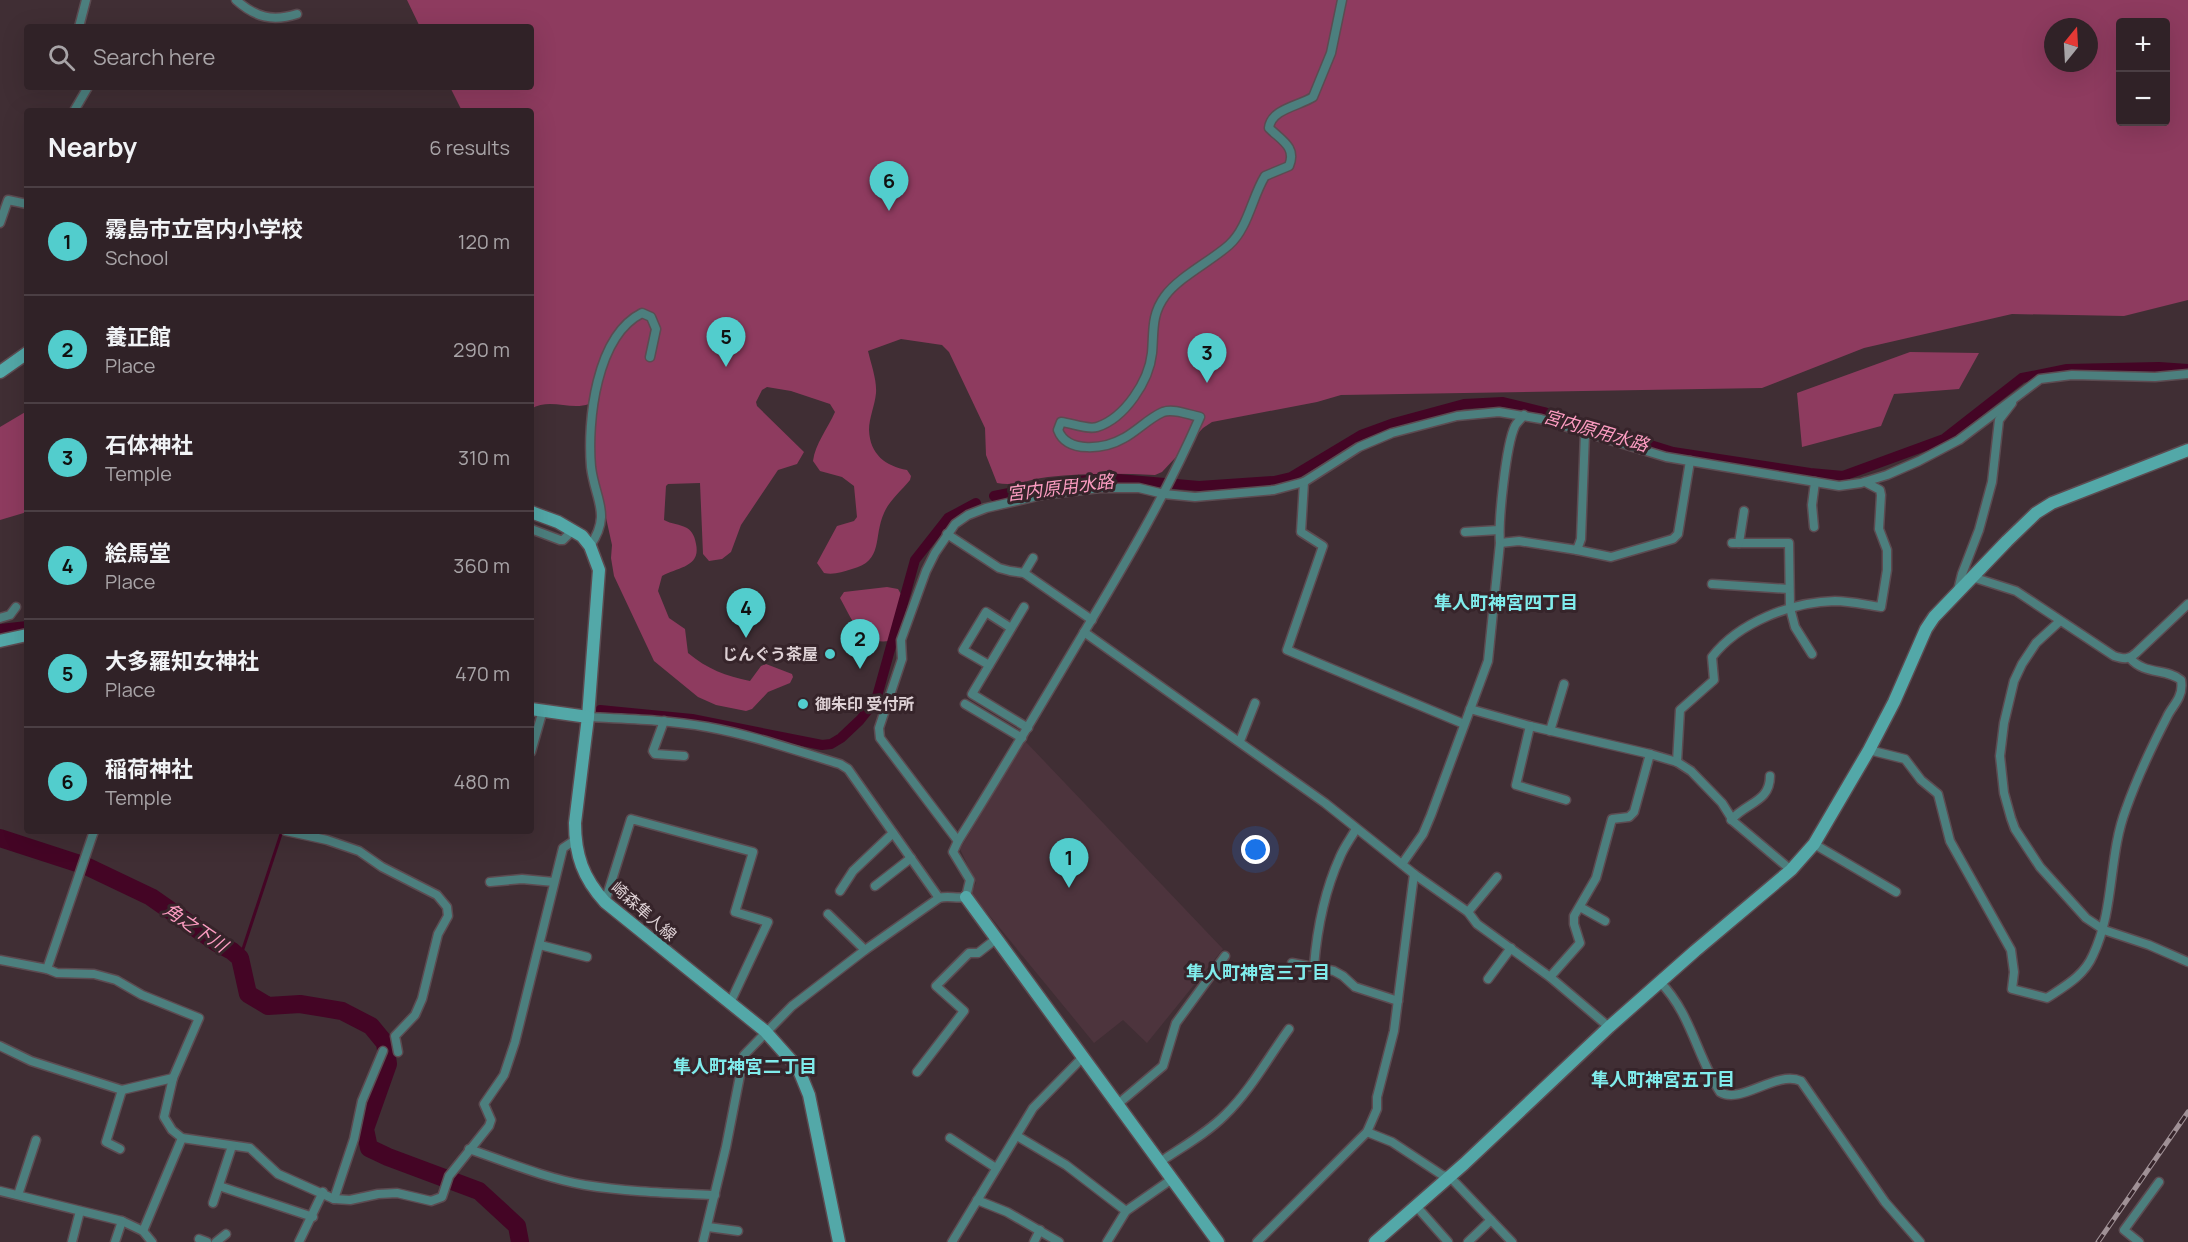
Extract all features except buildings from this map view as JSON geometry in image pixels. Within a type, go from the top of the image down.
[{"type":"street","points":[[80,24],[86,0]]},
{"type":"street","points":[[236,0],[249,11],[273,19],[297,14]]},
{"type":"street","points":[[1218,1242],[966,897],[970,880],[953,852],[1092,620],[1166,491],[1200,417],[1176,411],[1164,412],[1122,440],[1101,446],[1079,447],[1061,437],[1058,430],[1061,422],[1096,428],[1114,418],[1126,407],[1146,372],[1152,354],[1152,328],[1157,310],[1166,295],[1231,243],[1244,222],[1265,176],[1289,166],[1293,157],[1291,151],[1269,128],[1269,121],[1275,115],[1313,97],[1331,53],[1342,0]]},
{"type":"street","points":[[76,108],[86,90]]},
{"type":"street","points":[[0,222],[8,200],[24,203]]},
{"type":"street","points":[[534,513],[573,530],[591,546],[598,535],[602,520],[591,467],[595,392],[609,349],[621,329],[632,318],[642,313],[651,317],[656,329],[650,357]]},
{"type":"street","points":[[0,372],[24,355]]},
{"type":"street","points":[[958,841],[880,738],[879,728],[902,659],[901,640],[926,572],[947,534],[961,519],[978,511],[1035,496],[1118,487],[1195,496],[1274,490],[1304,482],[1359,447],[1392,433],[1473,414],[1499,412],[1524,416],[1666,457],[1839,486],[1887,476],[1919,462],[1959,440],[2040,379],[2072,375],[2155,377],[2188,374]]},
{"type":"street","points":[[1958,591],[1992,482],[1999,420],[2020,394]]},
{"type":"street","points":[[1402,864],[1423,834],[1488,661],[1500,543],[1499,530],[1512,436],[1516,425],[1524,416]]},
{"type":"street","points":[[1577,550],[1581,539],[1585,433]]},
{"type":"street","points":[[1375,1242],[1450,1177],[1609,1027],[1791,870],[1814,844],[1869,750],[1894,702],[1926,629],[1934,617],[2007,541],[2044,507],[2074,493],[2188,450]]},
{"type":"street","points":[[1500,543],[1519,541],[1611,557],[1674,539],[1678,534],[1690,461]]},
{"type":"street","points":[[1304,482],[1301,532],[1323,546],[1287,651],[1464,724]]},
{"type":"street","points":[[1814,527],[1812,505],[1815,482]]},
{"type":"street","points":[[1677,762],[1678,714],[1682,706],[1714,680],[1711,661],[1713,655],[1737,634],[1778,610],[1835,601],[1881,607],[1887,570],[1887,550],[1879,529],[1881,495],[1880,490],[1865,482]]},
{"type":"street","points":[[1744,511],[1736,543],[1789,543],[1790,608],[1795,627],[1812,654]]},
{"type":"street","points":[[534,530],[563,540],[573,530]]},
{"type":"street","points":[[1466,532],[1499,530]]},
{"type":"street","points":[[947,534],[999,568],[1024,573],[1092,620]]},
{"type":"street","name":"崎森隼人線","points":[[591,546],[599,570],[588,717],[575,823],[578,857],[585,875],[605,902],[765,1031],[798,1068],[809,1095],[839,1242]]},
{"type":"street","points":[[1024,573],[1033,558]]},
{"type":"street","points":[[1972,577],[2016,591],[2114,656],[2124,659],[2130,658],[2188,604]]},
{"type":"street","points":[[1712,584],[1788,589]]},
{"type":"street","points":[[0,618],[10,615],[16,607]]},
{"type":"street","points":[[1024,607],[972,694],[1028,728]]},
{"type":"street","points":[[989,665],[963,650],[986,612],[1011,628]]},
{"type":"street","points":[[2060,621],[2036,643],[2018,670],[2004,723],[2000,756],[2001,777],[2011,818],[2040,867],[2076,909],[2104,930],[2188,962]]},
{"type":"street","points":[[1084,632],[1325,803],[1414,874],[1468,912],[1477,924],[1550,977],[1609,1027]]},
{"type":"street","points":[[0,641],[24,636]]},
{"type":"street","points":[[1869,750],[1904,758],[1921,780],[1938,794],[1950,841],[2012,950],[2014,972],[2012,988],[2047,998],[2085,970],[2104,930],[2116,846],[2126,810],[2168,714],[2179,698],[2182,688],[2181,680],[2174,675],[2148,670],[2130,658]]},
{"type":"street","points":[[1550,731],[1564,684]]},
{"type":"street","points":[[1240,741],[1255,703]]},
{"type":"street","points":[[965,704],[1022,738]]},
{"type":"street","points":[[1470,709],[1530,726],[1650,754],[1687,767],[1722,803],[1731,820],[1791,870]]},
{"type":"street","points":[[534,733],[537,710],[588,717],[664,721],[709,727],[840,764],[849,769],[939,898]]},
{"type":"street","points":[[664,721],[653,751],[655,754],[684,756]]},
{"type":"street","points":[[1530,726],[1516,784],[1566,800]]},
{"type":"street","points":[[1550,977],[1580,943],[1574,916],[1596,878],[1612,819],[1629,817],[1636,809],[1650,754]]},
{"type":"street","points":[[1731,820],[1742,808],[1764,796],[1769,788],[1770,776]]},
{"type":"street","points":[[605,902],[632,819],[753,852],[735,912],[768,922],[730,1003]]},
{"type":"street","points":[[1314,966],[1316,941],[1330,884],[1340,856],[1356,829]]},
{"type":"street","points":[[840,891],[853,870],[893,833]]},
{"type":"street","points":[[47,969],[93,834]]},
{"type":"street","points":[[300,834],[359,851],[382,867],[437,895],[447,907],[448,916],[438,934],[422,999],[415,1015],[395,1036],[398,1052]]},
{"type":"street","points":[[0,960],[57,973],[94,974],[116,980],[142,995],[199,1018],[173,1078],[164,1118],[172,1130],[182,1138],[250,1148],[279,1174],[323,1192],[334,1199],[350,1200],[378,1194],[397,1193],[431,1201],[442,1197],[449,1176],[489,1126],[491,1120],[484,1104],[504,1075],[515,1042],[563,848],[575,840]]},
{"type":"street","points":[[1814,844],[1896,892]]},
{"type":"street","points":[[875,886],[911,858]]},
{"type":"street","points":[[1257,1242],[1367,1132],[1377,1109],[1377,1097],[1394,1031],[1414,874]]},
{"type":"street","points":[[1468,912],[1497,877]]},
{"type":"street","points":[[489,882],[522,879],[554,882]]},
{"type":"street","points":[[703,1242],[726,1147],[744,1055],[783,1013],[865,950],[939,898],[966,897]]},
{"type":"street","points":[[1580,907],[1605,921]]},
{"type":"street","points":[[828,914],[865,950]]},
{"type":"street","points":[[917,1072],[964,1011],[936,986],[969,953],[978,953],[996,939]]},
{"type":"street","points":[[540,945],[587,957]]},
{"type":"street","points":[[1488,978],[1511,948]]},
{"type":"street","points":[[1118,1104],[1163,1066],[1176,1023],[1225,956]]},
{"type":"street","points":[[1292,963],[1339,973],[1355,987],[1398,1001]]},
{"type":"street","points":[[1660,982],[1684,1014],[1720,1092],[1731,1095],[1782,1080],[1792,1078],[1801,1081],[1885,1202],[1920,1242]]},
{"type":"street","points":[[1161,1162],[1225,1115],[1289,1029]]},
{"type":"street","points":[[0,1046],[31,1061],[122,1090],[173,1078]]},
{"type":"street","points":[[334,1199],[354,1139],[362,1101],[383,1051]]},
{"type":"street","points":[[952,1242],[1033,1108],[1083,1057]]},
{"type":"street","points":[[120,1149],[106,1142],[122,1090]]},
{"type":"street","points":[[1367,1132],[1392,1142],[1442,1175],[1450,1177],[1512,1242]]},
{"type":"street","points":[[1017,1136],[1066,1166],[1126,1211]]},
{"type":"street","points":[[143,1231],[182,1138]]},
{"type":"street","points":[[950,1138],[996,1168]]},
{"type":"street","points":[[18,1195],[36,1140]]},
{"type":"street","points":[[213,1203],[232,1146]]},
{"type":"street","points":[[469,1149],[583,1185],[619,1190],[715,1195]]},
{"type":"street","points":[[1107,1242],[1126,1211],[1172,1179]]},
{"type":"street","points":[[2139,1242],[2128,1239],[2124,1230],[2159,1182]]},
{"type":"street","points":[[219,1186],[313,1217]]},
{"type":"street","points":[[0,1191],[122,1221],[143,1231],[152,1242]]},
{"type":"street","points":[[299,1242],[313,1217],[323,1192]]},
{"type":"street","points":[[977,1200],[1007,1212],[1059,1242]]},
{"type":"street","points":[[1417,1207],[1448,1242]]},
{"type":"street","points":[[72,1242],[80,1211]]},
{"type":"street","points":[[1468,1242],[1491,1220]]},
{"type":"street","points":[[115,1242],[122,1221]]},
{"type":"street","points":[[708,1227],[738,1231]]},
{"type":"street","points":[[1034,1242],[1040,1230]]},
{"type":"street","points":[[216,1242],[226,1234]]},
{"type":"shaded area","points":[[407,0],[2188,0],[2188,300],[2124,316],[2012,314],[1864,348],[1762,388],[1341,395],[1317,402],[1212,422],[1203,428],[1162,472],[1155,475],[1075,475],[1010,484],[997,483],[986,455],[985,428],[949,352],[942,345],[901,339],[868,351],[876,388],[869,430],[872,446],[880,458],[892,466],[907,470],[911,476],[886,509],[873,554],[862,565],[828,574],[824,573],[817,563],[837,526],[854,521],[857,517],[854,486],[842,477],[820,471],[813,461],[819,442],[835,412],[830,404],[791,391],[767,387],[762,390],[756,402],[757,406],[804,452],[797,464],[778,470],[741,525],[731,552],[722,559],[709,561],[703,554],[700,483],[668,484],[666,486],[664,520],[691,531],[696,544],[697,552],[692,562],[662,576],[658,591],[669,618],[685,629],[688,653],[717,671],[750,681],[761,666],[766,664],[792,674],[790,683],[768,692],[752,709],[746,711],[716,705],[698,697],[654,661],[614,576],[611,558],[612,545],[595,468],[595,440],[589,404],[575,406],[545,404],[534,408],[534,108],[460,108],[452,90],[534,90],[534,24],[419,24]]},
{"type":"shaded area","points":[[1910,352],[1979,353],[1959,389],[1894,394],[1881,426],[1802,447],[1797,393]]},
{"type":"shaded area","points":[[24,413],[24,513],[0,520],[0,427]]},
{"type":"shaded area","points":[[887,587],[898,589],[902,596],[889,641],[879,641],[864,635],[858,629],[840,598],[844,592]]},
{"type":"shaded area","points":[[1025,741],[1223,949],[1147,1043],[1123,1020],[1094,1043],[971,893],[976,883],[960,849]]},
{"type":"waterway","name":"宮内原用水路","points":[[994,496],[1058,483],[1107,478],[1199,486],[1274,481],[1291,477],[1361,435],[1394,423],[1464,404],[1503,402],[1544,412],[1673,452],[1843,476],[1944,439],[2022,378],[2067,369],[2159,367],[2188,369]]},
{"type":"waterway","name":"宮内原用水路","points":[[600,710],[692,719],[822,745],[831,744],[860,720],[876,700],[915,560],[948,518],[976,503]]},
{"type":"waterway","name":"宮内原用水路","points":[[0,629],[24,626]]},
{"type":"waterway","points":[[240,958],[281,834]]},
{"type":"waterway","name":"角之下川","points":[[0,838],[86,866],[151,897],[240,958],[248,994],[268,1006],[300,1004],[342,1011],[371,1026],[385,1043],[388,1064],[365,1129],[369,1148],[479,1191],[517,1226],[520,1242]]},
{"type":"railway","points":[[2098,1242],[2188,1112]]},
{"type":"place","name":"稲荷神社","points":[[889,211]]},
{"type":"place","name":"大多羅知女神社","points":[[726,367]]},
{"type":"place","name":"石体神社","points":[[1207,383]]},
{"type":"place","name":"絵馬堂","points":[[746,638]]},
{"type":"place","name":"じんぐう茶屋","points":[[830,654]]},
{"type":"place","name":"養正館","points":[[860,669]]},
{"type":"place","name":"御朱印 受付所","points":[[803,704]]},
{"type":"place","name":"霧島市立宮内小学校","points":[[1069,888]]},
{"type":"district","name":"隼人町神宮四丁目","points":[[1506,602]]},
{"type":"district","name":"隼人町神宮三丁目","points":[[1258,972]]},
{"type":"district","name":"隼人町神宮二丁目","points":[[745,1066]]},
{"type":"district","name":"隼人町神宮五丁目","points":[[1663,1079]]}]
